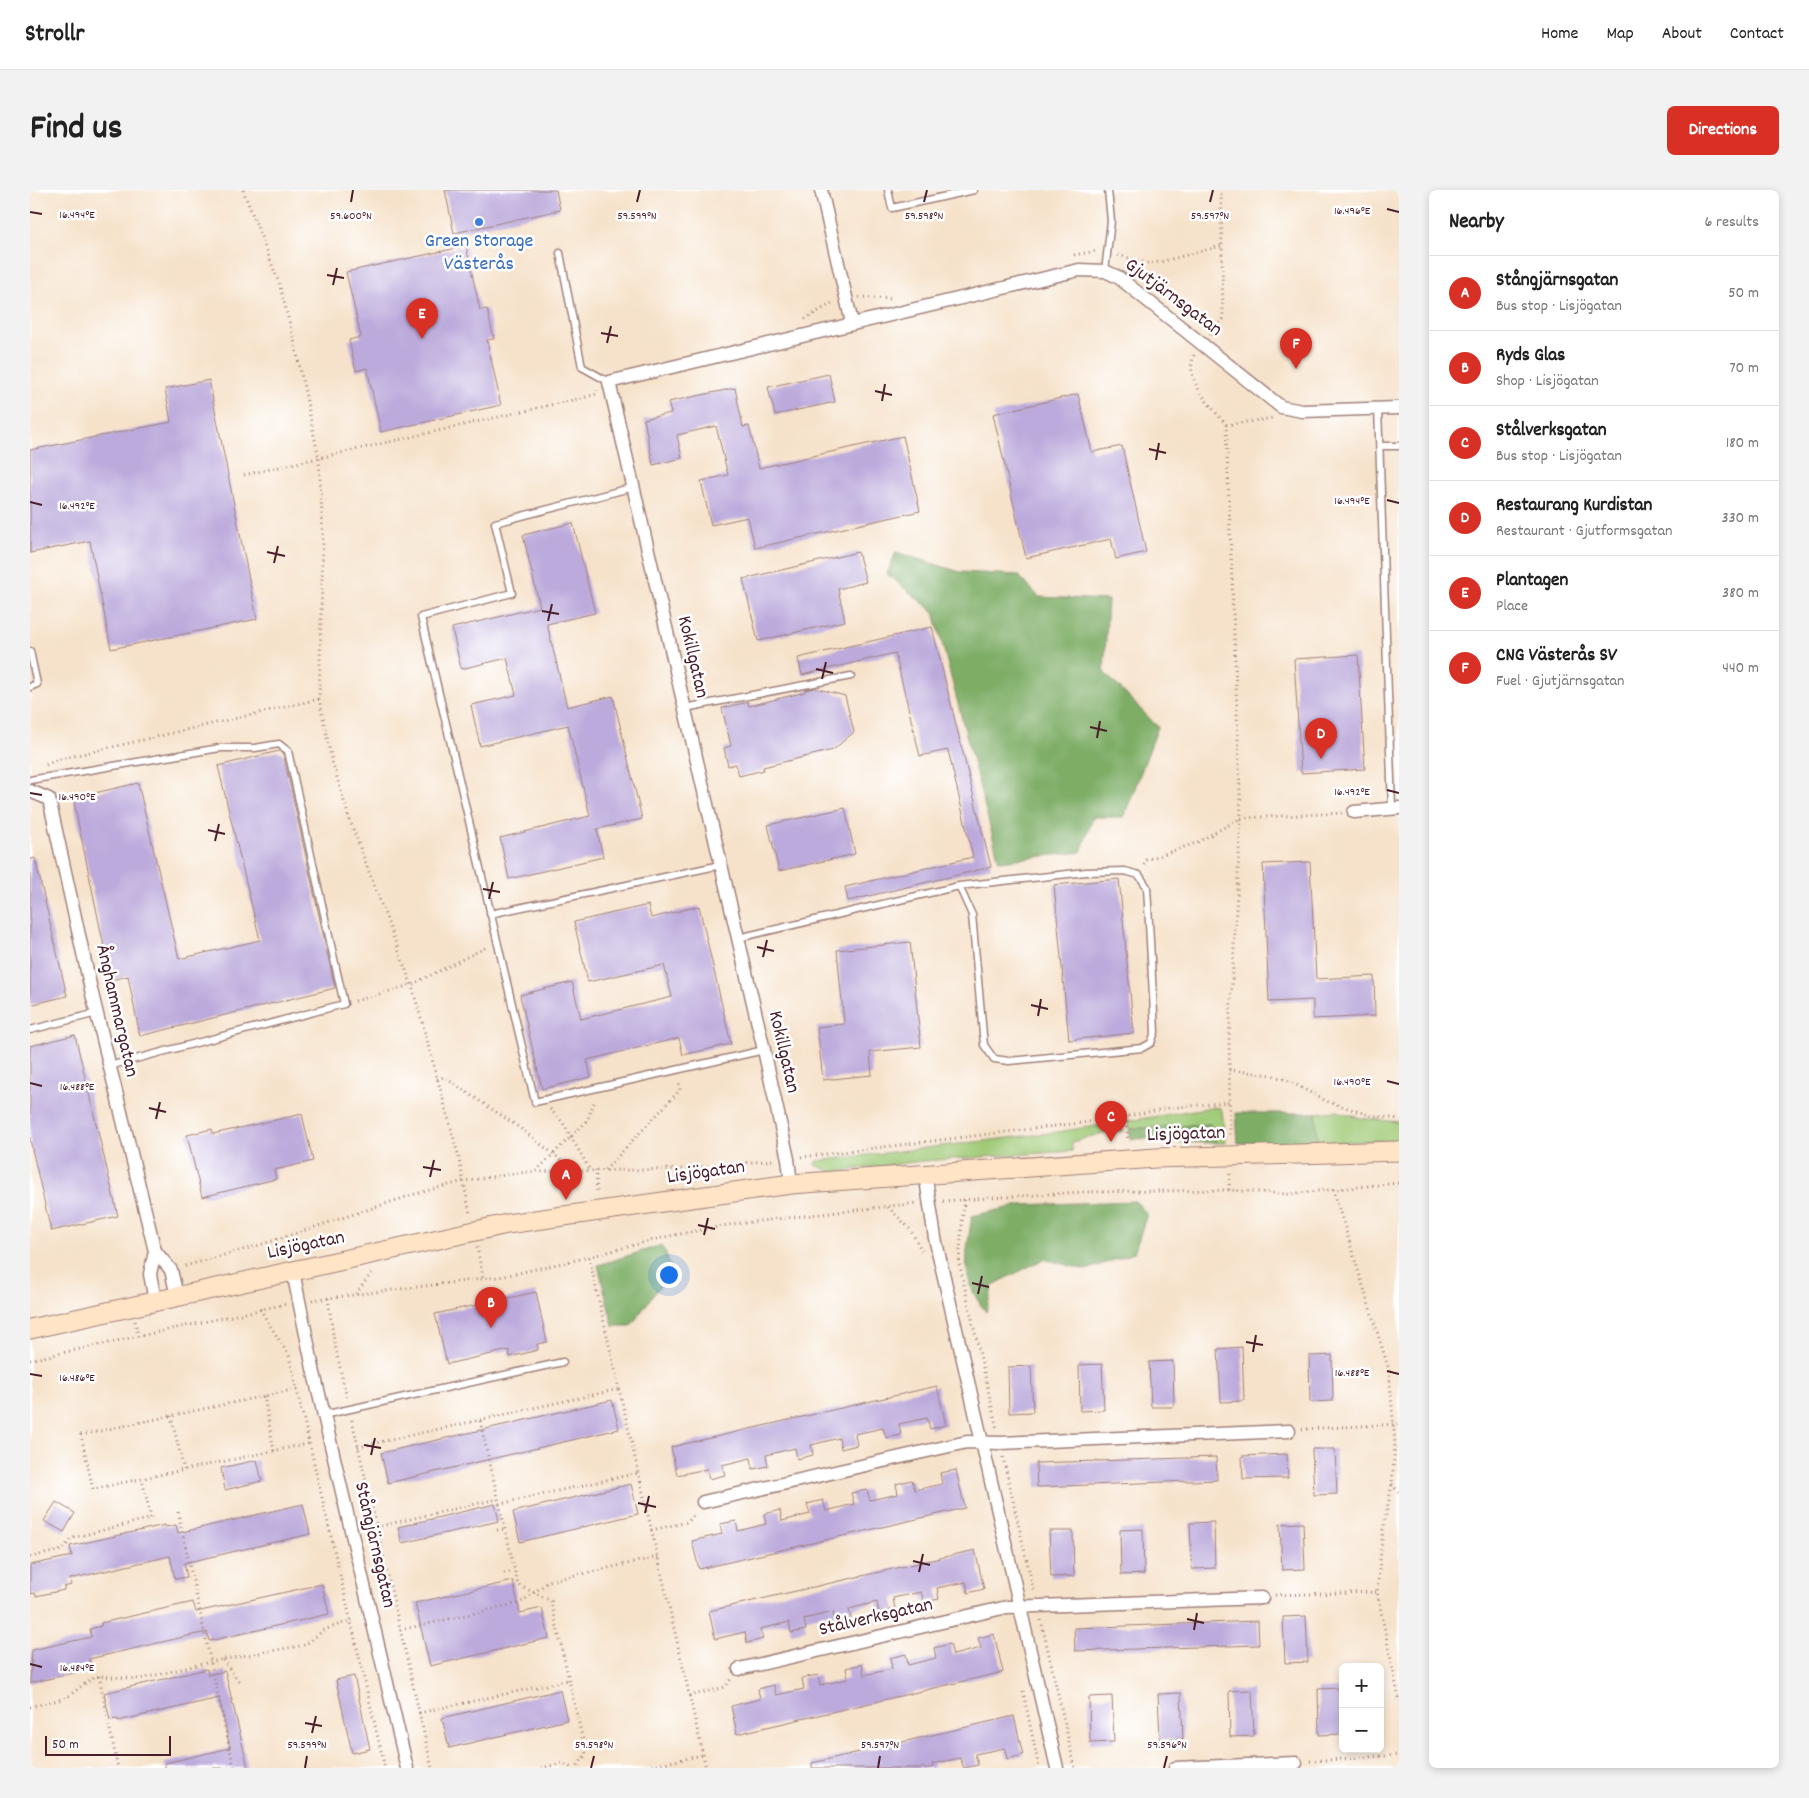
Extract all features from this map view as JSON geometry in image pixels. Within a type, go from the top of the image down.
[{"type":"street","points":[[610,382],[852,323],[821,190]]},
{"type":"street","name":"Gjutjärnsgatan","points":[[852,323],[1079,270],[1105,271],[1118,277],[1281,406],[1302,411],[1399,408]]},
{"type":"street","name":"Kokillgatan","points":[[610,382],[764,1050],[788,1159],[790,1184]]},
{"type":"street","name":"Ånghammargatan","points":[[30,791],[49,799],[97,1013],[154,1251],[150,1274],[154,1301]]},
{"type":"street","points":[[1354,812],[1395,808]]},
{"type":"street","name":"Lisjögatan","points":[[30,1329],[507,1224],[790,1184],[1156,1158],[1399,1151]]},
{"type":"street","points":[[925,1173],[935,1238],[1022,1607],[1057,1768]]},
{"type":"street","points":[[154,1251],[172,1270],[177,1296]]},
{"type":"street","name":"Stångjärnsgatan","points":[[293,1272],[324,1415],[407,1768]]},
{"type":"street","points":[[703,1502],[967,1442],[1000,1443],[1289,1430]]},
{"type":"street","name":"Stålverksgatan","points":[[739,1669],[1008,1608],[1262,1598]]},
{"type":"street","points":[[1175,1768],[1296,1763]]},
{"type":"lane","points":[[888,190],[892,208],[974,190]]},
{"type":"lane","points":[[1105,271],[1111,221],[1108,190]]},
{"type":"lane","points":[[560,253],[582,367],[610,382]]},
{"type":"lane","points":[[1378,408],[1395,808]]},
{"type":"lane","points":[[1380,446],[1399,446]]},
{"type":"lane","points":[[634,487],[495,523],[512,593],[421,617],[535,1102],[764,1050]]},
{"type":"lane","points":[[30,652],[37,684],[30,687]]},
{"type":"lane","points":[[685,708],[851,676]]},
{"type":"lane","points":[[30,780],[220,748],[255,748],[279,744],[288,751],[344,1004],[110,1066]]},
{"type":"lane","points":[[490,914],[721,865]]},
{"type":"lane","points":[[738,938],[959,886],[1086,872],[1125,871],[1139,875],[1146,887],[1155,1032],[1151,1043],[1142,1048],[1009,1061],[994,1059],[984,1045],[972,915],[959,886]]},
{"type":"lane","points":[[30,1030],[97,1013]]},
{"type":"lane","points":[[324,1415],[563,1362]]},
{"type":"path","points":[[243,190],[278,283],[294,340],[319,459],[323,536],[320,699],[332,761],[350,821],[411,985],[464,1181],[472,1220]]},
{"type":"path","points":[[1221,191],[1220,246],[1223,319],[1191,361],[1191,374],[1196,385],[1226,425],[1240,818],[1228,1070],[1230,1138]]},
{"type":"path","points":[[1119,255],[1146,263],[1160,262],[1220,246]]},
{"type":"path","points":[[244,476],[596,394]]},
{"type":"path","points":[[1226,425],[1284,416],[1288,408]]},
{"type":"path","points":[[38,768],[56,760],[320,699]]},
{"type":"path","points":[[1139,875],[1146,860],[1196,844],[1240,818],[1354,812]]},
{"type":"path","points":[[344,1004],[411,985],[497,942]]},
{"type":"path","points":[[605,1170],[680,1090],[676,1069]]},
{"type":"path","points":[[1228,1070],[1272,1075],[1289,1081],[1326,1101],[1369,1115],[1399,1119]]},
{"type":"path","points":[[437,1079],[444,1077],[520,1128],[574,1170]]},
{"type":"path","points":[[536,1172],[587,1121],[596,1097],[594,1088]]},
{"type":"path","points":[[547,1099],[550,1109],[571,1136],[590,1170]]},
{"type":"path","points":[[172,1270],[260,1245],[414,1194],[464,1181],[536,1172],[681,1169],[788,1159],[1126,1117],[1168,1108],[1229,1102]]},
{"type":"path","points":[[1126,1117],[1128,1142]]},
{"type":"path","points":[[596,1170],[597,1194]]},
{"type":"path","points":[[1228,1190],[1230,1170]]},
{"type":"path","points":[[1075,1768],[959,1262],[964,1200],[1054,1192],[1228,1190],[1288,1194],[1399,1183]]},
{"type":"path","points":[[1333,1189],[1389,1370],[1394,1424],[1392,1484],[1383,1530],[1377,1592],[1399,1699]]},
{"type":"path","points":[[432,1768],[349,1409],[334,1341],[328,1298],[453,1284],[505,1276],[669,1236],[734,1224],[888,1206],[910,1229],[923,1254]]},
{"type":"path","points":[[477,1247],[483,1278]]},
{"type":"path","points":[[589,1257],[706,1768]]},
{"type":"path","points":[[356,1294],[377,1266]]},
{"type":"path","points":[[30,1360],[260,1309],[289,1356],[298,1389],[385,1768]]},
{"type":"path","points":[[298,1389],[81,1435],[93,1489],[311,1443]]},
{"type":"path","points":[[358,1447],[619,1389]]},
{"type":"path","points":[[264,1396],[274,1451]]},
{"type":"path","points":[[171,1416],[184,1470]]},
{"type":"path","points":[[480,1421],[518,1585],[551,1601],[586,1754],[576,1768]]},
{"type":"path","points":[[1289,1430],[1311,1427],[1399,1424]]},
{"type":"path","points":[[499,1504],[638,1473]]},
{"type":"path","points":[[30,1557],[62,1550],[72,1538],[151,1518],[142,1478]]},
{"type":"path","points":[[1392,1484],[1399,1493]]},
{"type":"path","points":[[376,1527],[497,1499]]},
{"type":"path","points":[[651,1530],[688,1522],[703,1502]]},
{"type":"path","points":[[178,1512],[209,1662],[234,1768]]},
{"type":"path","points":[[497,1530],[505,1529]]},
{"type":"path","points":[[400,1630],[520,1603],[549,1581],[658,1557]]},
{"type":"path","points":[[504,1573],[514,1570]]},
{"type":"path","points":[[1262,1598],[1281,1594],[1377,1592]]},
{"type":"path","points":[[30,1707],[66,1698],[91,1678],[99,1676],[140,1679],[209,1662],[305,1645],[324,1630],[352,1620]]},
{"type":"path","points":[[223,1660],[240,1683]]},
{"type":"path","points":[[689,1696],[725,1687],[739,1669]]},
{"type":"path","points":[[99,1676],[118,1768]]},
{"type":"path","points":[[419,1713],[569,1680]]},
{"type":"path","points":[[1021,1683],[1039,1768]]},
{"type":"path","points":[[642,1768],[703,1754]]},
{"type":"path","points":[[1296,1763],[1322,1759],[1399,1755]]},
{"type":"path","points":[[541,1768],[562,1763],[572,1768]]},
{"type":"green space","points":[[896,552],[960,572],[1018,575],[1039,597],[1108,600],[1104,672],[1158,727],[1124,817],[1093,817],[1081,852],[999,861],[934,612],[887,574]]},
{"type":"green space","points":[[1212,1107],[1220,1108],[1222,1111],[1226,1143],[1217,1143],[1210,1124],[1129,1129],[1128,1121]]},
{"type":"green space","points":[[1337,1111],[1360,1118],[1399,1122],[1399,1140],[1317,1143],[1316,1113]]},
{"type":"green space","points":[[1236,1113],[1316,1113],[1317,1143],[1238,1143]]},
{"type":"green space","points":[[1122,1122],[1123,1131],[1103,1133],[1072,1142],[1072,1151],[923,1161],[832,1172],[814,1164],[817,1161],[1050,1133]]},
{"type":"green space","points":[[1210,1124],[1217,1143],[1156,1142],[1155,1138],[1131,1139],[1129,1129]]},
{"type":"green space","points":[[1135,1201],[1147,1214],[1134,1253],[1086,1270],[1044,1259],[993,1285],[986,1312],[977,1300],[968,1277],[967,1266],[972,1216],[1020,1205]]},
{"type":"green space","points":[[662,1245],[673,1272],[656,1291],[631,1326],[613,1326],[598,1265]]},
{"type":"building","name":"Green Storage Västerås","points":[[445,190],[556,190],[560,210],[454,233]]},
{"type":"building","points":[[466,246],[480,310],[487,309],[494,339],[487,340],[501,405],[381,432],[367,368],[356,371],[349,340],[361,337],[346,272]]},
{"type":"building","points":[[829,374],[835,402],[775,415],[768,387]]},
{"type":"building","points":[[209,380],[257,619],[111,649],[90,541],[30,553],[30,450],[171,422],[165,389]]},
{"type":"building","points":[[735,388],[743,427],[749,426],[759,468],[903,436],[920,511],[755,548],[748,517],[711,525],[701,481],[728,475],[716,426],[677,435],[682,458],[653,465],[644,419],[671,413],[668,402]]},
{"type":"building","points":[[1078,394],[1092,452],[1122,446],[1146,552],[1116,559],[1111,539],[1026,558],[993,414]]},
{"type":"building","points":[[573,523],[595,613],[547,624],[567,707],[613,696],[642,819],[597,829],[603,857],[509,879],[500,838],[590,816],[568,725],[480,746],[471,705],[516,695],[507,658],[461,669],[452,628],[540,607],[523,535]]},
{"type":"building","points":[[858,552],[866,582],[838,589],[845,621],[758,641],[743,579]]},
{"type":"building","points":[[932,627],[991,867],[848,901],[845,887],[973,857],[948,750],[920,756],[895,653],[802,675],[798,658]]},
{"type":"building","points":[[1358,655],[1365,769],[1301,773],[1294,659]]},
{"type":"building","points":[[815,688],[845,696],[854,732],[833,750],[763,767],[764,770],[739,776],[736,764],[728,766],[724,748],[731,746],[722,708],[748,702],[749,706]]},
{"type":"building","points":[[279,751],[283,753],[335,988],[140,1036],[128,976],[111,980],[73,798],[138,783],[179,959],[260,940],[218,766]]},
{"type":"building","points":[[845,808],[855,854],[779,871],[768,825]]},
{"type":"building","points":[[35,858],[67,996],[30,1005],[30,859]]},
{"type":"building","points":[[1310,862],[1316,979],[1374,976],[1375,1016],[1313,1019],[1313,1000],[1269,1002],[1263,864]]},
{"type":"building","points":[[1119,879],[1134,1033],[1069,1040],[1054,885]]},
{"type":"building","points":[[648,905],[651,918],[699,906],[731,1044],[683,1055],[679,1038],[587,1060],[591,1077],[542,1089],[520,995],[572,982],[581,1019],[672,997],[664,965],[588,982],[574,922]]},
{"type":"building","points":[[910,942],[921,1047],[870,1052],[872,1075],[823,1080],[817,1027],[844,1024],[837,950]]},
{"type":"building","points":[[75,1035],[118,1216],[51,1231],[30,1140],[30,1046]]},
{"type":"building","points":[[302,1114],[313,1161],[274,1170],[276,1179],[202,1197],[187,1135],[212,1129],[213,1134]]},
{"type":"building","points":[[536,1292],[547,1342],[537,1344],[538,1350],[510,1357],[509,1350],[447,1364],[435,1314]]},
{"type":"building","points":[[1242,1347],[1244,1401],[1221,1402],[1218,1349]]},
{"type":"building","points":[[1332,1355],[1333,1401],[1310,1402],[1309,1356]]},
{"type":"building","points":[[1173,1361],[1174,1407],[1151,1407],[1149,1362]]},
{"type":"building","points":[[1102,1364],[1104,1410],[1080,1411],[1079,1365]]},
{"type":"building","points":[[1031,1366],[1033,1412],[1009,1413],[1008,1367]]},
{"type":"building","points":[[937,1386],[946,1425],[930,1429],[927,1418],[899,1424],[901,1435],[886,1438],[883,1428],[855,1434],[857,1445],[841,1449],[839,1438],[811,1445],[813,1455],[797,1459],[795,1448],[766,1455],[768,1466],[753,1469],[751,1458],[722,1465],[725,1475],[709,1479],[707,1469],[677,1475],[671,1447]]},
{"type":"building","points":[[612,1400],[619,1429],[388,1483],[381,1453]]},
{"type":"building","points":[[1312,1449],[1335,1449],[1337,1494],[1314,1495]]},
{"type":"building","points":[[1287,1454],[1288,1478],[1243,1479],[1242,1456]]},
{"type":"building","points":[[1216,1457],[1217,1480],[1037,1487],[1036,1463]]},
{"type":"building","points":[[257,1460],[262,1481],[225,1490],[221,1468]]},
{"type":"building","points":[[956,1470],[965,1508],[699,1569],[692,1541],[722,1534],[720,1524],[736,1521],[738,1531],[766,1524],[764,1514],[780,1510],[782,1521],[810,1514],[807,1504],[823,1500],[826,1511],[854,1504],[851,1493],[867,1490],[870,1500],[898,1494],[896,1484],[912,1480],[915,1490],[942,1484],[940,1473]]},
{"type":"building","points":[[631,1484],[638,1514],[520,1542],[513,1512]]},
{"type":"building","points":[[56,1502],[75,1513],[64,1532],[44,1521]]},
{"type":"building","points":[[303,1504],[310,1534],[184,1563],[187,1577],[175,1579],[170,1556],[70,1579],[71,1585],[64,1587],[64,1590],[36,1596],[35,1593],[30,1594],[30,1565],[72,1556],[70,1546],[165,1525],[166,1527],[176,1525],[178,1533]]},
{"type":"building","points":[[495,1504],[499,1521],[402,1543],[398,1527]]},
{"type":"building","points":[[1214,1522],[1215,1568],[1192,1569],[1190,1523]]},
{"type":"building","points":[[1303,1523],[1305,1569],[1282,1570],[1280,1524]]},
{"type":"building","points":[[1143,1529],[1144,1574],[1121,1575],[1120,1530]]},
{"type":"building","points":[[1049,1531],[1073,1531],[1074,1576],[1051,1577]]},
{"type":"building","points":[[975,1550],[984,1589],[968,1593],[966,1582],[937,1588],[939,1599],[924,1602],[921,1592],[893,1598],[895,1609],[879,1613],[877,1602],[849,1609],[851,1619],[835,1623],[833,1612],[804,1619],[806,1630],[791,1633],[789,1622],[760,1629],[763,1639],[747,1643],[745,1632],[715,1639],[709,1611]]},
{"type":"building","points":[[513,1581],[520,1613],[542,1608],[549,1638],[430,1666],[415,1603]]},
{"type":"building","points":[[322,1584],[329,1614],[209,1641],[207,1632],[188,1636],[89,1659],[91,1669],[30,1683],[32,1650],[91,1637],[90,1629],[101,1626],[101,1623],[193,1602],[196,1612]]},
{"type":"building","points":[[1306,1616],[1308,1662],[1285,1663],[1283,1617]]},
{"type":"building","points":[[1258,1621],[1259,1645],[1075,1651],[1074,1628]]},
{"type":"building","points":[[994,1634],[1003,1672],[737,1734],[731,1706],[760,1699],[758,1689],[774,1685],[776,1695],[804,1689],[802,1678],[818,1675],[820,1685],[848,1679],[846,1668],[862,1664],[864,1675],[892,1669],[890,1658],[906,1654],[908,1665],[936,1658],[934,1648],[950,1644],[953,1655],[981,1648],[978,1638]]},
{"type":"building","points":[[207,1669],[208,1675],[225,1671],[248,1768],[165,1768],[165,1763],[230,1748],[219,1698],[118,1721],[118,1719],[110,1720],[104,1693]]},
{"type":"building","points":[[354,1676],[370,1749],[352,1753],[336,1680]]},
{"type":"building","points":[[1339,1688],[1339,1734],[1319,1735],[1318,1689]]},
{"type":"building","points":[[560,1690],[567,1720],[449,1748],[442,1718]]},
{"type":"building","points":[[1252,1690],[1254,1736],[1230,1737],[1229,1691]]},
{"type":"building","points":[[1181,1693],[1183,1739],[1160,1740],[1158,1694]]},
{"type":"building","points":[[1112,1696],[1114,1742],[1090,1743],[1089,1697]]},
{"type":"building","points":[[1014,1716],[1023,1755],[1007,1759],[1005,1748],[975,1754],[978,1765],[964,1768],[960,1758],[932,1764],[933,1768],[812,1768],[812,1763]]},
{"type":"place","name":"Green Storage Västerås","points":[[479,222]]},
{"type":"place","name":"Plantagen","points":[[422,339]]},
{"type":"place","name":"CNG Västerås SV","points":[[1296,369]]},
{"type":"place","name":"Restaurang Kurdistan","points":[[1321,759]]},
{"type":"place","name":"Stålverksgatan","points":[[1111,1142]]},
{"type":"place","name":"Stångjärnsgatan","points":[[566,1200]]},
{"type":"place","name":"Ryds Glas","points":[[491,1328]]}]
